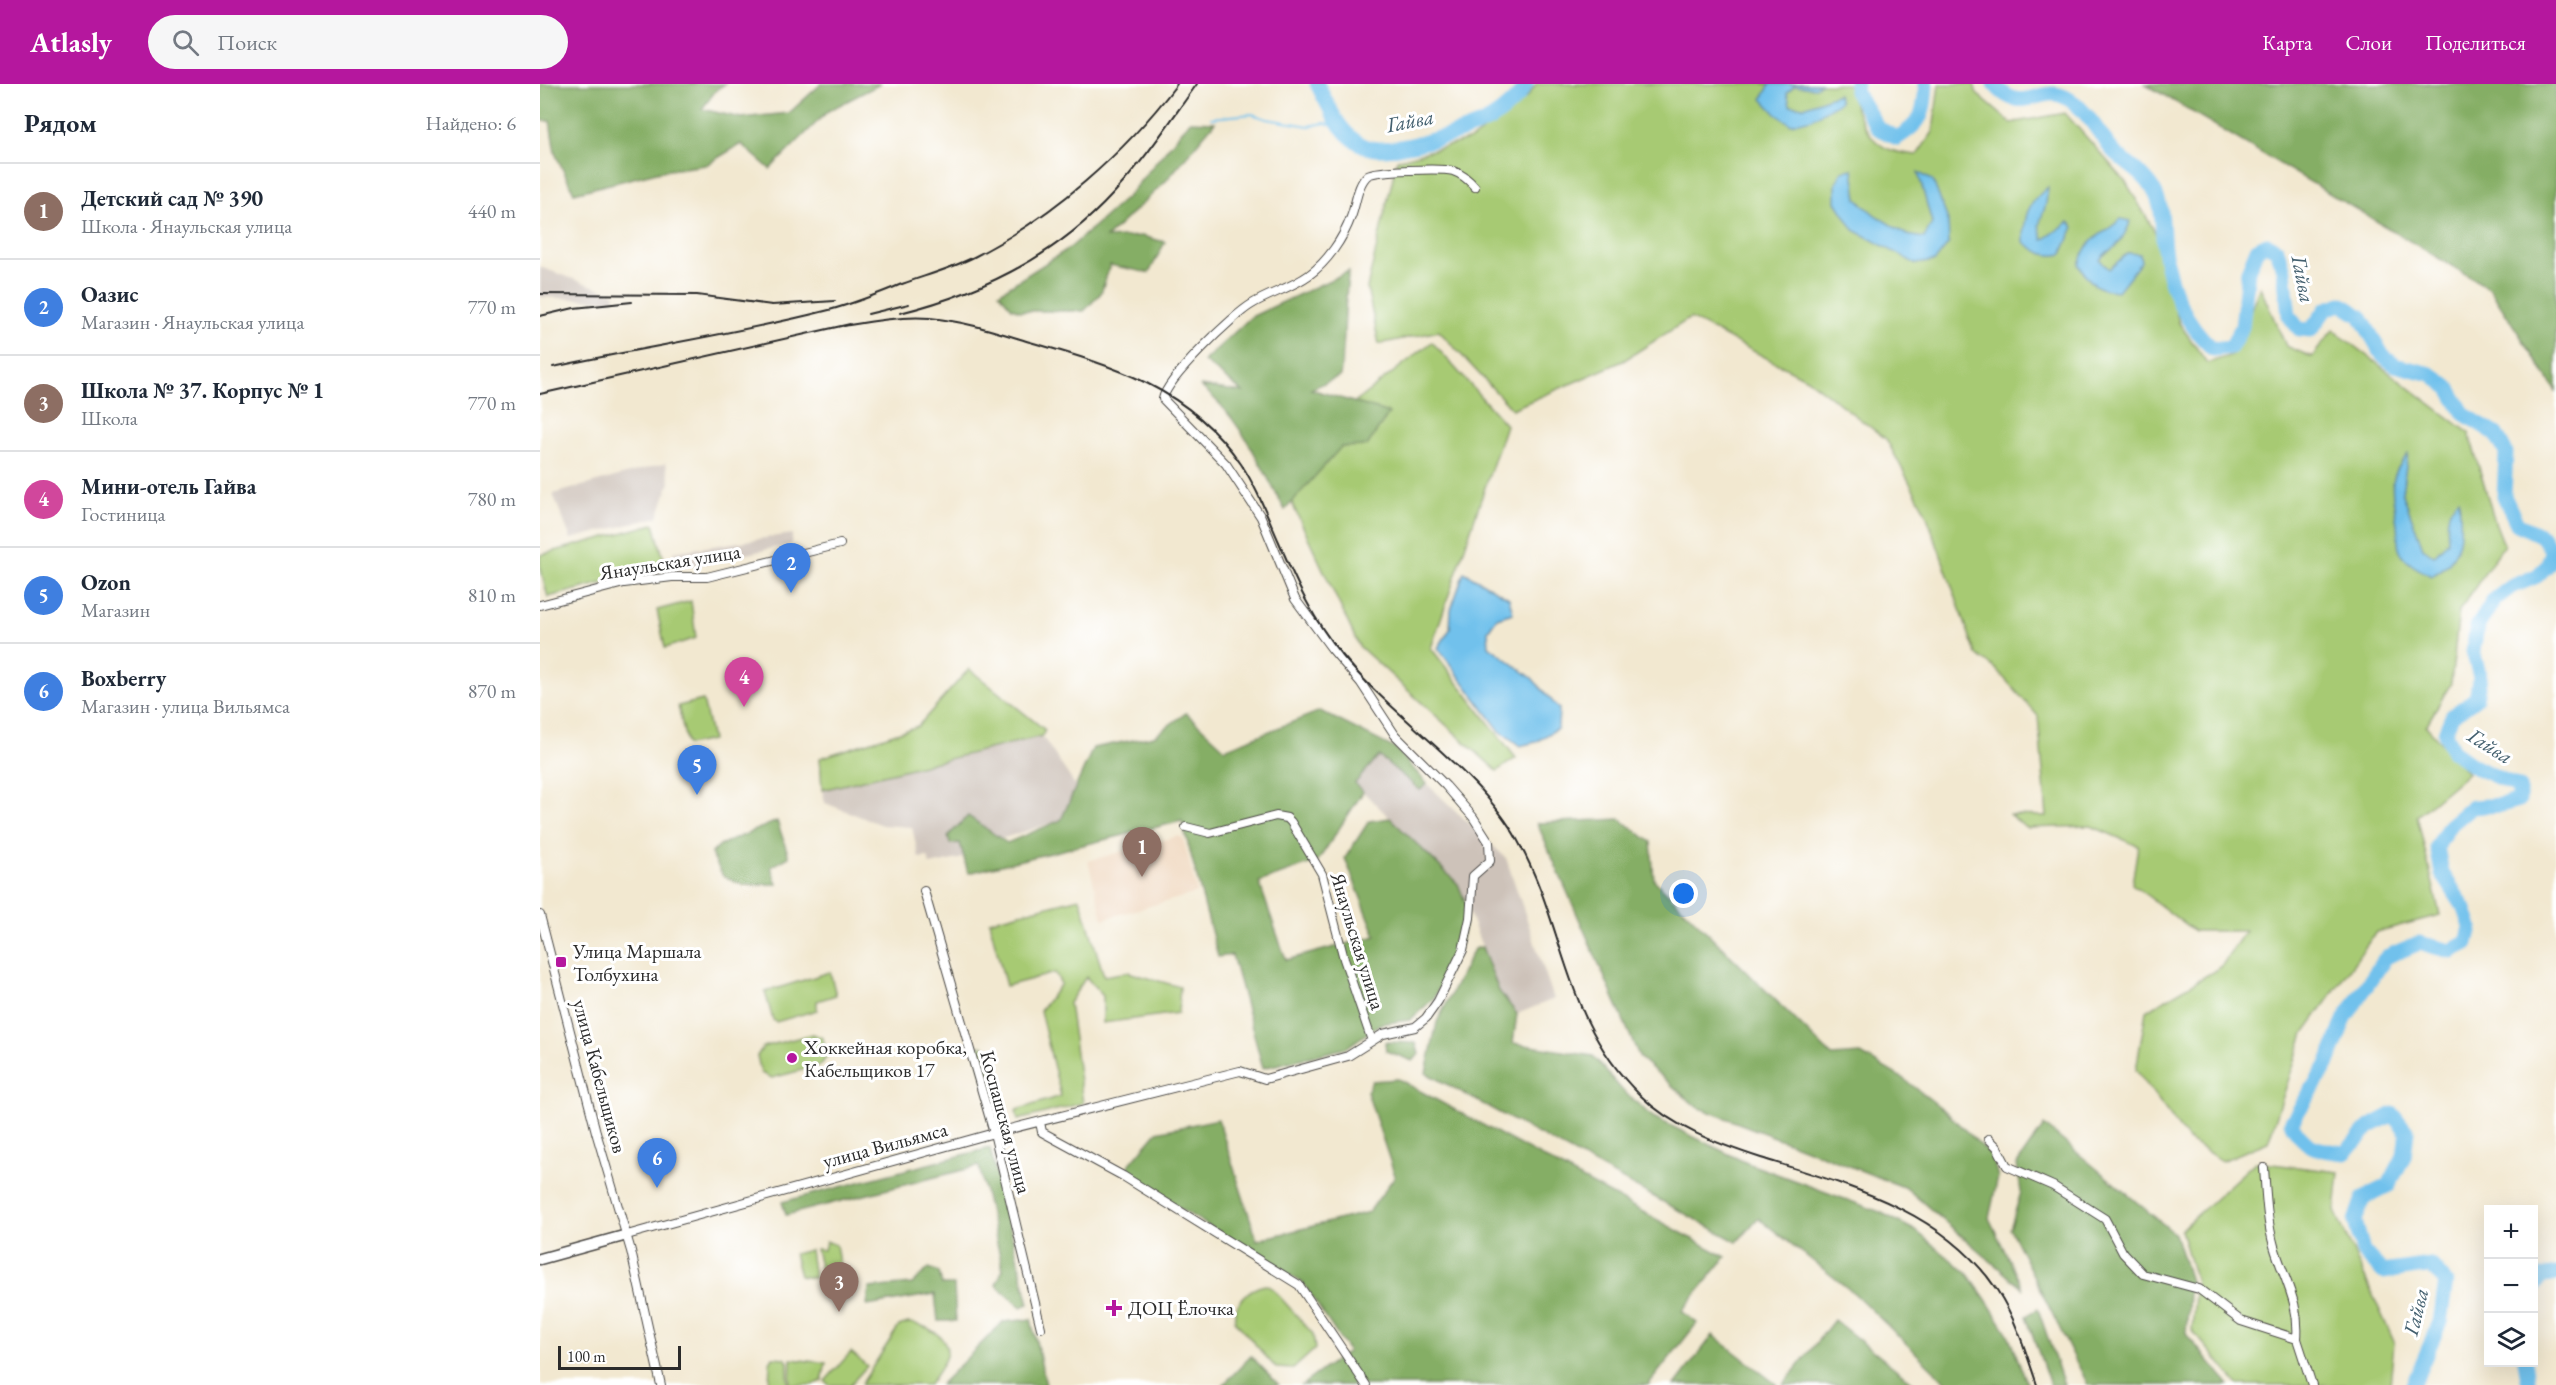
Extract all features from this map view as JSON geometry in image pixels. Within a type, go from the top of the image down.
[{"type":"street","points":[[1372,1041],[1383,1034],[1415,1027],[1426,1018],[1438,1000],[1462,950],[1470,918],[1473,876],[1490,861],[1489,842],[1473,817],[1446,786],[1395,735],[1361,683],[1295,599],[1253,503],[1226,464],[1196,431],[1165,403],[1163,396],[1198,352],[1242,311],[1310,274],[1325,259],[1339,241],[1351,218],[1363,182],[1369,175],[1379,171],[1441,169],[1466,178],[1475,187]]},
{"type":"street","name":"Янаульская улица","points":[[540,604],[624,583],[672,577],[707,577],[840,544]]},
{"type":"street","name":"Янаульская улица","points":[[1186,827],[1210,833],[1276,816],[1287,818],[1291,822],[1323,874],[1344,959],[1372,1041]]},
{"type":"street","name":"Коспашская улица","points":[[924,891],[994,1133],[1041,1328]]},
{"type":"street","name":"улица Кабельщиков","points":[[540,915],[596,1132],[627,1235],[661,1385]]},
{"type":"street","name":"улица Вильямса","points":[[540,1258],[994,1133],[1240,1071],[1265,1079],[1348,1056],[1372,1041]]},
{"type":"street","points":[[1040,1122],[1042,1132],[1123,1176],[1299,1285],[1366,1385]]},
{"type":"street","points":[[1989,1139],[2007,1166],[2053,1186],[2105,1219],[2123,1253],[2143,1274],[2199,1289],[2241,1321],[2297,1339]]},
{"type":"street","points":[[2265,1168],[2274,1246],[2294,1302],[2298,1319],[2297,1339],[2312,1385]]},
{"type":"shaded area","points":[[540,267],[615,294],[614,301],[540,297]]},
{"type":"shaded area","points":[[666,463],[670,482],[658,517],[571,539],[553,494]]},
{"type":"shaded area","points":[[792,534],[792,544],[678,569],[673,552]]},
{"type":"shaded area","points":[[1042,736],[1077,788],[1061,820],[994,841],[963,858],[930,865],[928,857],[919,858],[912,827],[882,825],[825,803],[822,790]]},
{"type":"shaded area","points":[[1380,755],[1419,790],[1427,784],[1506,858],[1554,999],[1517,1014],[1499,991],[1458,884],[1354,783]]},
{"type":"shaded area","points":[[1178,836],[1183,838],[1197,893],[1103,919],[1088,861]]},
{"type":"green space","points":[[540,84],[725,84],[716,90],[702,109],[741,118],[789,113],[821,84],[880,84],[828,111],[770,169],[741,144],[706,165],[661,171],[574,193],[555,153],[550,121],[540,121]]},
{"type":"green space","points":[[1536,84],[1848,84],[1859,115],[1872,137],[1891,150],[1917,155],[1933,132],[1939,84],[1974,84],[1977,94],[2011,123],[2065,113],[2126,182],[2158,237],[2179,323],[2207,363],[2232,355],[2260,287],[2286,346],[2312,357],[2333,330],[2469,433],[2504,545],[2459,611],[2451,683],[2426,726],[2468,773],[2417,816],[2440,915],[2376,932],[2304,1033],[2268,1142],[2222,1161],[2188,1140],[2136,1070],[2146,1011],[2221,967],[2245,931],[2194,931],[2132,884],[2138,846],[2091,826],[2027,828],[2010,815],[2047,816],[2038,716],[1996,669],[1976,654],[1925,511],[1886,439],[1807,379],[1690,318],[1623,361],[1512,409],[1439,331],[1379,344],[1367,288],[1397,160],[1472,139],[1528,96]]},
{"type":"green space","points":[[2145,84],[2556,84],[2556,391],[2489,288]]},
{"type":"green space","points":[[1190,121],[1215,122],[1166,181],[1106,238],[1142,236],[1165,242],[1149,273],[1110,265],[1101,293],[1084,311],[1020,311],[1012,308],[999,293],[1071,247],[1128,196]]},
{"type":"green space","points":[[1349,271],[1340,376],[1311,389],[1389,413],[1367,446],[1341,447],[1285,510],[1238,427],[1227,412],[1200,386],[1243,392],[1204,361],[1251,317]]},
{"type":"green space","points":[[1432,342],[1506,425],[1431,648],[1516,758],[1497,771],[1359,646],[1274,465]]},
{"type":"green space","points":[[654,524],[666,567],[548,597],[540,568],[540,555]]},
{"type":"green space","points":[[691,601],[696,638],[665,648],[657,610]]},
{"type":"green space","points":[[969,669],[1045,730],[1042,736],[822,790],[820,758],[918,726]]},
{"type":"green space","points":[[703,700],[712,740],[687,745],[678,706]]},
{"type":"green space","points":[[1320,711],[1396,749],[1427,784],[1420,790],[1379,756],[1355,783],[1363,792],[1318,861],[1259,882],[1286,960],[1376,936],[1345,858],[1369,821],[1390,818],[1458,884],[1468,909],[1460,947],[1434,998],[1410,1020],[1380,1024],[1346,1048],[1263,1068],[1232,955],[1218,957],[1182,821],[968,873],[960,843],[950,844],[948,836],[968,816],[1007,843],[1061,820],[1093,748],[1154,736],[1186,713],[1225,749]]},
{"type":"green space","points":[[1620,819],[1651,842],[1654,880],[1832,1056],[1861,1054],[1904,1079],[1944,1110],[1992,1156],[1998,1177],[1989,1218],[2023,1289],[1906,1188],[1697,1107],[1640,1058],[1537,823]]},
{"type":"green space","points":[[777,821],[789,857],[771,867],[777,884],[743,885],[723,876],[711,854],[720,845]]},
{"type":"green space","points":[[1080,898],[1104,976],[1128,972],[1180,987],[1178,1013],[1103,1023],[1103,996],[1086,977],[1069,1003],[1083,1103],[1018,1120],[1016,1110],[1061,1096],[1040,1011],[1061,984],[1055,973],[1006,986],[989,921]]},
{"type":"green space","points":[[1482,947],[1499,991],[1517,1014],[1513,1043],[1593,1056],[1622,1090],[1653,1117],[1747,1163],[1880,1212],[1916,1231],[1967,1273],[2008,1334],[2028,1385],[1949,1385],[1855,1294],[1758,1218],[1737,1242],[1426,1073],[1437,1022],[1474,949]]},
{"type":"green space","points":[[830,972],[836,995],[817,1001],[817,1010],[776,1022],[773,1020],[765,992]]},
{"type":"green space","name":"Хоккейная коробка, Кабельщиков 17","points":[[813,1034],[823,1038],[827,1056],[821,1065],[772,1078],[761,1073],[757,1056],[763,1047]]},
{"type":"green space","points":[[1385,1042],[1416,1043],[1419,1054],[1413,1061],[1386,1051]]},
{"type":"green space","points":[[984,1046],[1004,1106],[995,1118],[975,1047]]},
{"type":"green space","points":[[1398,1079],[1726,1257],[1682,1311],[1697,1323],[1648,1385],[1302,1385],[1348,1351],[1303,1283],[1138,1183],[1128,1166],[1157,1132],[1218,1119],[1257,1240],[1369,1212],[1395,1176],[1367,1092],[1372,1081]]},
{"type":"green space","points":[[2044,1125],[2175,1234],[2190,1281],[2186,1334],[2229,1385],[2088,1385],[2010,1229],[2021,1192],[2017,1164]]},
{"type":"green space","points":[[990,1148],[1029,1304],[1021,1307],[996,1285],[1003,1269],[979,1166],[786,1215],[782,1202]]},
{"type":"green space","points":[[2255,1162],[2339,1172],[2335,1211],[2394,1342],[2390,1385],[2238,1385],[2192,1330],[2196,1282],[2181,1230]]},
{"type":"green space","points":[[826,1241],[836,1245],[842,1281],[823,1281],[816,1249],[824,1250]]},
{"type":"green space","points":[[810,1250],[814,1278],[800,1276],[794,1254]]},
{"type":"green space","points":[[929,1268],[939,1272],[942,1285],[954,1285],[956,1321],[938,1321],[935,1294],[867,1306],[869,1288],[912,1284]]},
{"type":"green space","points":[[1265,1285],[1272,1288],[1313,1334],[1315,1349],[1293,1369],[1276,1368],[1235,1321],[1236,1309],[1242,1298],[1247,1293]]},
{"type":"green space","points":[[2038,1309],[2064,1385],[2050,1385],[2026,1316]]},
{"type":"green space","points":[[1031,1319],[1046,1385],[940,1385],[1003,1322]]},
{"type":"green space","points":[[1834,1320],[1916,1385],[1783,1385]]},
{"type":"green space","points":[[908,1323],[928,1328],[941,1337],[945,1343],[947,1349],[945,1360],[929,1385],[861,1385],[899,1326]]},
{"type":"green space","points":[[1713,1335],[1777,1385],[1675,1385]]},
{"type":"green space","points":[[851,1352],[867,1366],[850,1385],[829,1385],[825,1381]]},
{"type":"green space","points":[[1251,1356],[1279,1385],[1223,1385]]},
{"type":"green space","points":[[773,1357],[785,1358],[788,1362],[788,1385],[769,1385],[770,1362]]},
{"type":"green space","points":[[791,1359],[826,1363],[822,1381],[812,1385],[790,1385]]},
{"type":"water","points":[[1770,84],[1821,84],[1815,88],[1794,86],[1787,93],[1790,105],[1804,107],[1838,94],[1840,102],[1812,119],[1791,124],[1776,114],[1762,99]]},
{"type":"water","points":[[1853,169],[1857,199],[1875,215],[1907,235],[1924,238],[1932,223],[1918,172],[1933,181],[1948,220],[1949,243],[1935,261],[1916,264],[1854,230],[1836,202],[1836,184],[1842,171]]},
{"type":"water","points":[[2048,187],[2046,204],[2039,225],[2043,240],[2069,222],[2074,227],[2062,254],[2056,255],[2042,253],[2024,242],[2028,211]]},
{"type":"water","points":[[2121,219],[2131,221],[2126,232],[2118,245],[2100,260],[2109,269],[2128,253],[2140,254],[2141,262],[2118,291],[2104,289],[2094,284],[2079,265],[2090,243]]},
{"type":"water","points":[[2408,454],[2402,492],[2423,548],[2434,556],[2448,541],[2449,513],[2459,499],[2461,522],[2455,553],[2450,562],[2431,576],[2408,562],[2398,546],[2392,488],[2396,473]]},
{"type":"water","points":[[1464,572],[1509,598],[1513,613],[1497,618],[1488,631],[1489,646],[1532,678],[1559,709],[1558,728],[1536,742],[1520,746],[1500,731],[1438,648],[1450,629],[1451,610]]},
{"type":"waterway","name":"Гайва","points":[[1317,84],[1331,112],[1343,129],[1358,142],[1377,149],[1429,141],[1481,124],[1506,108],[1526,84]]},
{"type":"waterway","name":"Гайва","points":[[1856,84],[1855,91],[1878,128],[1897,138],[1917,122],[1923,110],[1926,84]]},
{"type":"waterway","name":"Гайва","points":[[1994,84],[2013,99],[2022,100],[2056,94],[2073,102],[2086,115],[2114,152],[2149,183],[2160,206],[2166,263],[2174,290],[2186,316],[2213,349],[2231,347],[2242,327],[2248,271],[2257,249],[2267,244],[2277,250],[2284,270],[2289,316],[2299,329],[2311,330],[2326,309],[2341,304],[2360,316],[2383,356],[2395,365],[2431,374],[2448,387],[2464,414],[2496,434],[2506,453],[2504,496],[2517,524],[2542,536],[2552,551],[2548,565],[2537,576],[2511,587],[2494,600],[2477,627],[2473,651],[2480,677],[2476,698],[2452,716],[2445,733],[2453,751],[2475,767],[2519,787],[2519,800],[2501,805],[2472,807],[2449,826],[2437,847],[2442,873],[2465,909],[2471,927],[2467,943],[2451,951],[2419,943],[2386,957],[2345,1018],[2327,1065],[2291,1123],[2301,1138],[2313,1147],[2345,1153],[2369,1127],[2393,1114],[2407,1132],[2404,1156],[2389,1185],[2363,1198],[2355,1221],[2363,1251],[2383,1272],[2431,1265],[2446,1282],[2440,1322],[2413,1385]]},
{"type":"waterway","points":[[1211,118],[1252,114],[1267,119],[1309,126],[1325,123],[1342,129]]},
{"type":"waterway","name":"Гайва","points":[[2538,1281],[2541,1277],[2556,1274]]},
{"type":"waterway","name":"Гайва","points":[[2526,1367],[2529,1385]]},
{"type":"railway","points":[[553,367],[757,327],[835,309],[974,257],[1031,223],[1085,182],[1134,135],[1177,84]]},
{"type":"railway","points":[[900,313],[930,305],[988,283],[1042,254],[1067,236],[1091,216],[1125,181],[1197,84]]},
{"type":"railway","points":[[540,294],[697,295],[772,305],[835,301]]},
{"type":"railway","points":[[540,316],[574,308],[632,302]]},
{"type":"railway","points":[[868,314],[909,304]]},
{"type":"railway","points":[[844,326],[887,319],[930,318],[980,327],[1120,371],[1174,398],[1198,416],[1220,438],[1247,473],[1299,586],[1331,641],[1362,678],[1459,768],[1502,815],[1534,874],[1580,1004],[1595,1036],[1614,1066],[1653,1107],[1681,1126],[1729,1147],[1827,1179],[1891,1204],[1922,1220],[1950,1239],[1975,1262],[2004,1301],[2020,1336],[2037,1385]]},
{"type":"railway","points":[[540,394],[850,324]]},
{"type":"place","name":"Оазис","points":[[791,593]]},
{"type":"place","name":"Мини-отель Гайва","points":[[744,707]]},
{"type":"place","name":"Ozon","points":[[697,795]]},
{"type":"place","name":"Детский сад № 390","points":[[1142,877]]},
{"type":"place","name":"Улица Маршала Толбухина","points":[[561,962]]},
{"type":"place","name":"Хоккейная коробка, Кабельщиков 17","points":[[792,1058]]},
{"type":"place","name":"Boxberry","points":[[657,1188]]},
{"type":"place","name":"ДОЦ Ёлочка","points":[[1114,1308]]},
{"type":"place","name":"Школа № 37. Корпус № 1","points":[[839,1312]]}]
